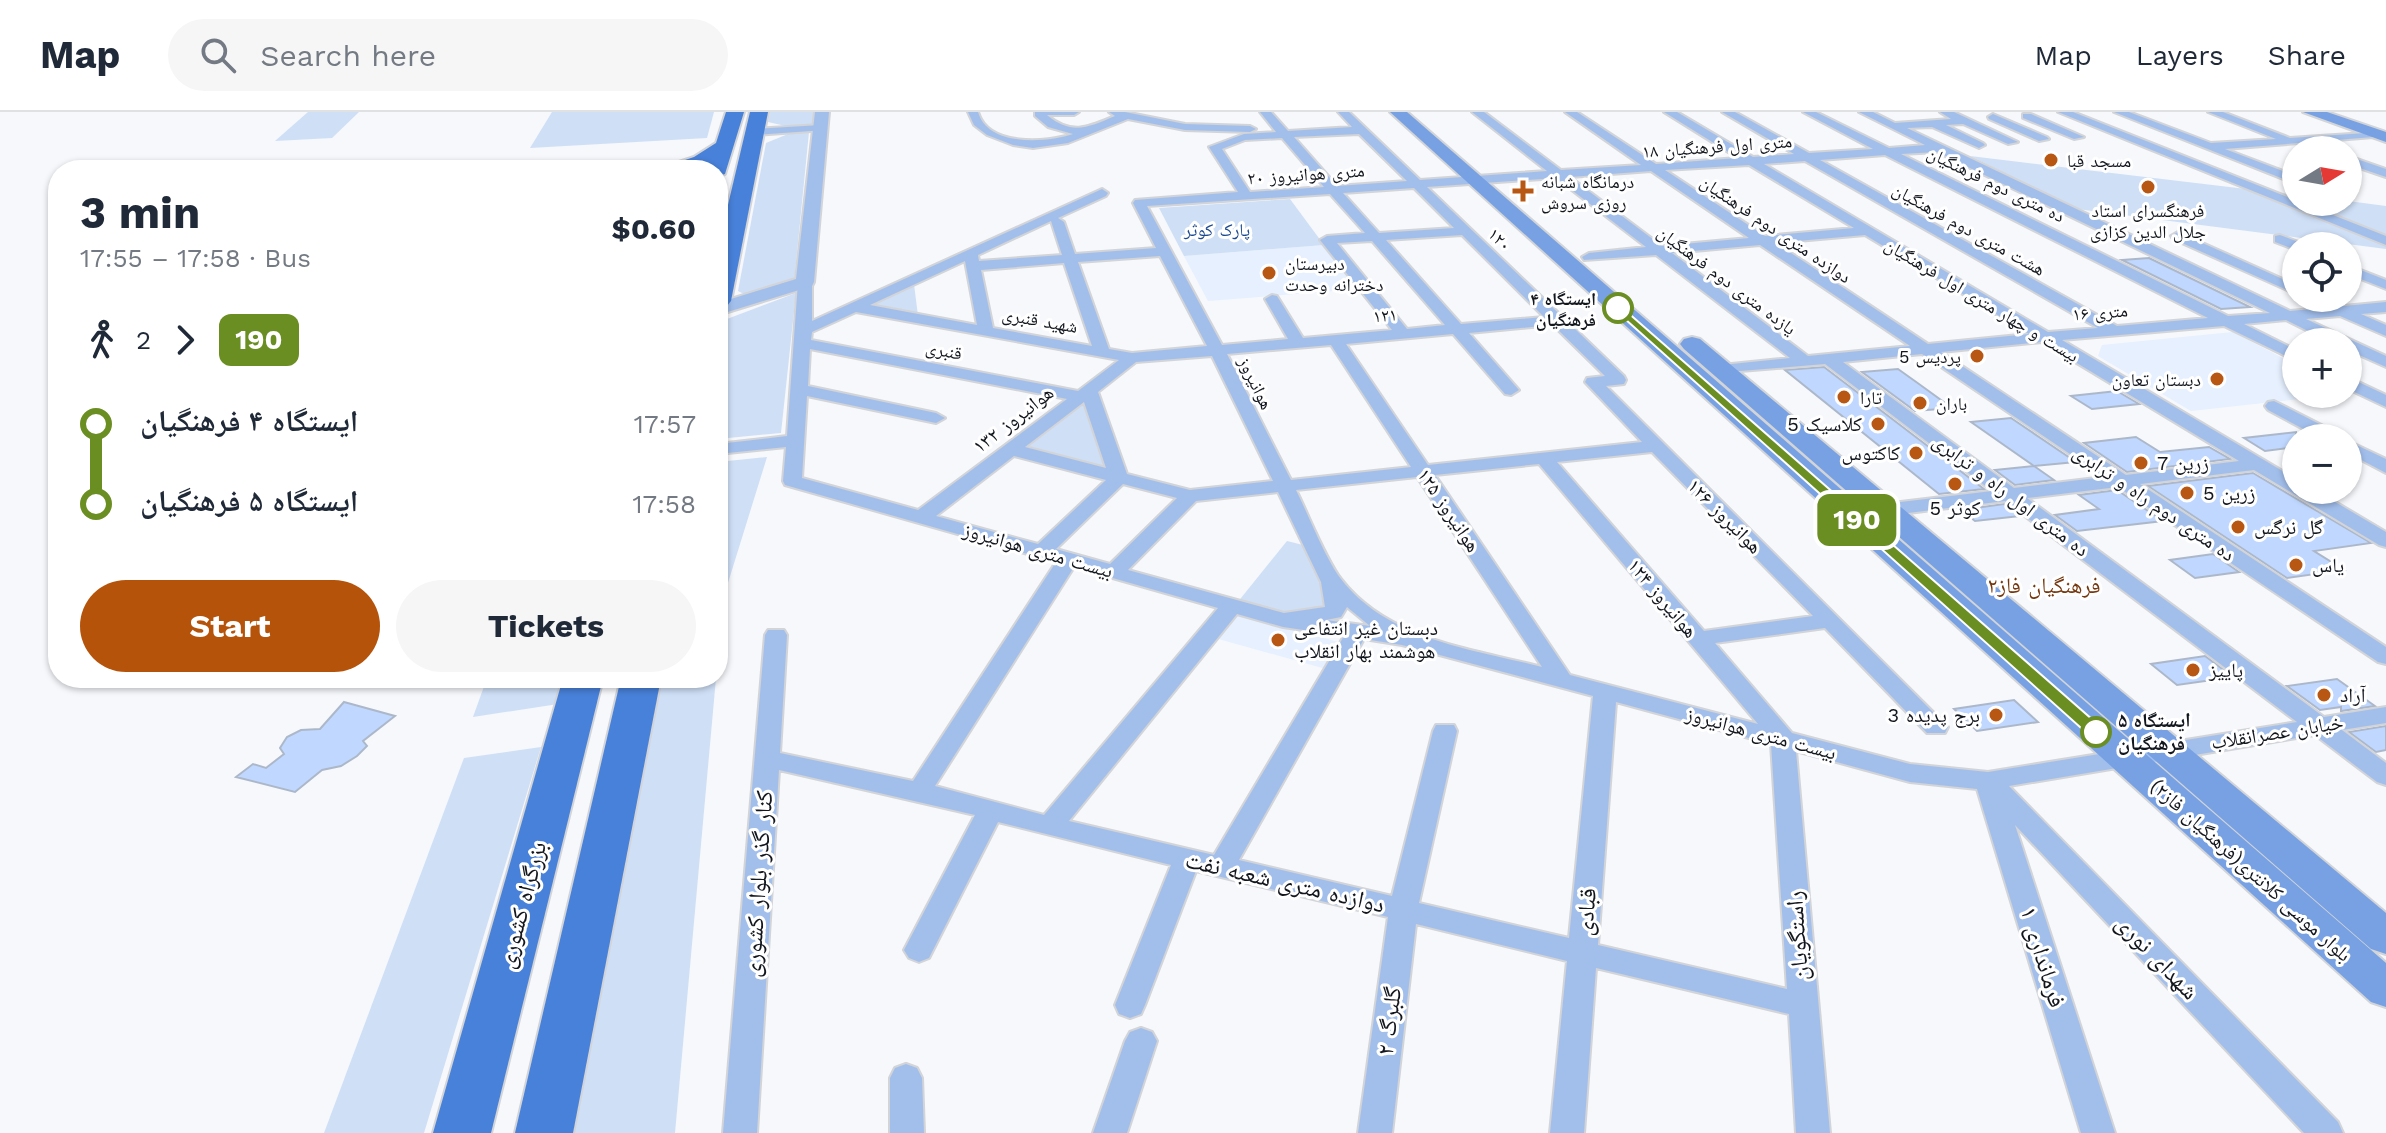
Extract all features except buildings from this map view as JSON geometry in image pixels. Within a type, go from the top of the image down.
[{"type":"highway","points":[[721,159],[735,112]]},
{"type":"highway","points":[[728,254],[757,122]]},
{"type":"highway","points":[[728,162],[733,164],[749,160]]},
{"type":"highway","points":[[728,186],[742,188]]},
{"type":"highway","name":"بزرگراه کشوری","points":[[462,1133],[580,688]]},
{"type":"highway","points":[[544,1133],[639,688]]},
{"type":"main road","name":"بلوار موسی کلانتری(فرهنگیان فاز۲)","points":[[1398,112],[1589,257],[2386,937]]},
{"type":"main road","name":"بلوار موسی کلانتری(فرهنگیان فاز۲)","points":[[1420,112],[1487,180],[2124,757],[2386,989]]},
{"type":"main road","points":[[2311,112],[2385,135]]},
{"type":"main road","points":[[2326,112],[2385,135]]},
{"type":"street","points":[[973,112],[981,128],[1020,145],[1048,146],[1126,116]]},
{"type":"street","points":[[1040,113],[1074,112]]},
{"type":"street","points":[[1109,112],[1185,127],[1282,132],[1362,130]]},
{"type":"street","points":[[1265,112],[1511,390]]},
{"type":"street","name":"۱۲۰","points":[[1343,112],[1557,320]]},
{"type":"street","name":"یازده متری دوم فرهنگیان","points":[[1477,112],[1803,360]]},
{"type":"street","name":"دوازده متری دوم فرهنگیان","points":[[1570,112],[1921,349]]},
{"type":"street","name":"بیست و چهار متری اول فرهنگیان","points":[[1669,112],[2282,479]]},
{"type":"street","name":"هشت متری دوم فرهنگیان","points":[[1727,112],[2115,331]]},
{"type":"street","name":"ده متری دوم فرهنگیان","points":[[1808,112],[2282,349]]},
{"type":"street","points":[[1864,112],[2313,328]]},
{"type":"street","points":[[1945,112],[2012,142]]},
{"type":"street","points":[[1981,112],[2043,139]]},
{"type":"street","points":[[2018,112],[2078,137]]},
{"type":"street","points":[[2063,112],[2386,241]]},
{"type":"street","points":[[2119,112],[2282,175]]},
{"type":"street","points":[[2213,112],[2282,137]]},
{"type":"street","points":[[1040,113],[1052,125],[1083,133]]},
{"type":"street","points":[[728,448],[795,441],[805,282],[822,120],[757,122]]},
{"type":"street","points":[[1891,126],[1964,121]]},
{"type":"street","points":[[1931,123],[1979,145]]},
{"type":"street","points":[[1247,196],[1215,147],[1244,137],[1282,132]]},
{"type":"street","points":[[2362,137],[2385,135]]},
{"type":"street","points":[[2208,146],[2282,142]]},
{"type":"street","name":"۱۸ متری اول فرهنگیان","points":[[1487,180],[1938,148]]},
{"type":"street","points":[[2362,165],[2386,173]]},
{"type":"street","name":"۲۰ متری هوانیروز","points":[[1139,203],[1487,180]]},
{"type":"street","points":[[1800,191],[1858,187]]},
{"type":"street","points":[[803,336],[856,307],[921,299],[972,260],[1102,193]]},
{"type":"street","name":"هوانیروز","points":[[1139,203],[1217,350],[1332,582]]},
{"type":"street","points":[[1851,222],[1911,217]]},
{"type":"street","points":[[1057,222],[1102,352]]},
{"type":"street","points":[[1402,333],[1327,240],[1465,231]]},
{"type":"street","points":[[1589,257],[1866,231]]},
{"type":"street","points":[[2178,236],[2282,284]]},
{"type":"street","points":[[972,260],[1070,259],[1165,252]]},
{"type":"street","points":[[972,260],[986,330]]},
{"type":"street","points":[[2362,275],[2386,285]]},
{"type":"street","points":[[728,306],[805,282]]},
{"type":"street","name":"شهید قنبری","points":[[856,307],[921,299],[986,330],[1132,358],[1217,350]]},
{"type":"street","points":[[1272,299],[1298,343]]},
{"type":"street","name":"۱۶ متری","points":[[2362,309],[2386,307]]},
{"type":"street","name":"۱۶ متری","points":[[1722,370],[2043,337],[2335,312]]},
{"type":"street","points":[[2346,312],[2386,331]]},
{"type":"street","name":"۱۲۱","points":[[1217,350],[1557,320]]},
{"type":"street","name":"هوانیروز ۱۲۶","points":[[1557,320],[1618,380],[1593,382],[1936,727]]},
{"type":"street","name":"قنبری","points":[[803,336],[1084,392]]},
{"type":"street","points":[[2043,337],[2100,351]]},
{"type":"street","name":"هوانیروز ۱۲۵","points":[[1335,339],[1562,681]]},
{"type":"street","name":"ده متری دوم راه و ترابری","points":[[1921,349],[2386,657]]},
{"type":"street","points":[[2362,351],[2386,362]]},
{"type":"street","name":"هوانیروز ۱۳۲","points":[[923,516],[1132,358]]},
{"type":"street","name":"ده متری اول راه و ترابری","points":[[1827,358],[2386,776]]},
{"type":"street","points":[[798,389],[936,418]]},
{"type":"street","points":[[2362,389],[2386,402]]},
{"type":"street","points":[[1084,392],[1119,478]]},
{"type":"street","points":[[2274,406],[2307,424]]},
{"type":"street","name":"بیست متری هوانیروز","points":[[795,441],[792,481],[923,516],[1231,607],[1283,620],[1403,638],[1910,773],[1988,781],[2124,757]]},
{"type":"street","points":[[1010,449],[1190,496],[1656,446]]},
{"type":"street","points":[[2362,454],[2386,467]]},
{"type":"street","name":"هوانیروز ۱۲۴","points":[[1544,458],[1783,738]]},
{"type":"street","points":[[1884,510],[2258,464]]},
{"type":"street","points":[[1041,552],[1119,478]]},
{"type":"street","points":[[1113,573],[1190,496]]},
{"type":"street","points":[[2325,504],[2386,541]]},
{"type":"street","points":[[919,791],[1068,560]]},
{"type":"street","points":[[1283,620],[1333,612],[1337,605],[1332,582]]},
{"type":"street","points":[[1332,582],[1368,615],[1403,638]]},
{"type":"street","points":[[1050,826],[1231,607]]},
{"type":"street","points":[[1698,639],[1828,621]]},
{"type":"street","points":[[1221,867],[1357,632]]},
{"type":"street","name":"کنار گذر بلوار کشوری","points":[[740,1133],[776,635]]},
{"type":"street","name":"قبادی","points":[[1567,1133],[1605,692]]},
{"type":"street","name":"خیابان عصرانقلاب","points":[[2124,757],[2386,715]]},
{"type":"street","name":"گلبرگ ۲","points":[[1375,1133],[1403,910],[1445,731]]},
{"type":"street","name":"راستگویان","points":[[1783,738],[1813,1133]]},
{"type":"street","name":"دوازده متری شعبه نفت","points":[[767,759],[919,791],[1050,826],[1802,1005]]},
{"type":"street","name":"فرمانداری ۱","points":[[1988,781],[2098,1133]]},
{"type":"street","name":"شهدای نوری","points":[[1988,781],[2326,1133]]},
{"type":"street","points":[[919,950],[991,810]]},
{"type":"street","points":[[1130,1005],[1187,859]]},
{"type":"street","points":[[1110,1133],[1141,1041]]},
{"type":"street","points":[[906,1078],[907,1133]]},
{"type":"shaded area","name":"دبیرستان دخترانه وحدت","points":[[1324,245],[1358,289],[1208,301],[1184,256]]},
{"type":"shaded area","name":"دبستان تعاون","points":[[2233,332],[2282,358],[2282,401],[2191,411],[2098,356],[2102,345]]},
{"type":"shaded area","name":"دبستان غیر انتفاعی هوشمند بهار انقلاب","points":[[1232,613],[1342,643],[1326,669],[1215,638]]},
{"type":"green space","points":[[308,112],[359,112],[332,138],[275,141]]},
{"type":"green space","points":[[552,112],[714,112],[707,138],[530,148]]},
{"type":"green space","points":[[770,112],[818,112],[817,126],[790,127],[768,122]]},
{"type":"green space","points":[[809,132],[794,283],[744,294],[738,291],[766,143],[788,134]]},
{"type":"green space","points":[[1970,156],[2282,193],[2282,216],[2362,216],[2362,203],[2386,206],[2386,249],[2362,246],[2362,232],[2282,232],[2282,236],[2077,209]]},
{"type":"green space","name":"پارک کوثر","points":[[1290,199],[1324,245],[1184,256],[1159,208]]},
{"type":"green space","points":[[914,284],[918,316],[867,305]]},
{"type":"green space","points":[[796,293],[781,433],[728,438],[728,319]]},
{"type":"green space","points":[[1085,395],[1112,473],[1019,447]]},
{"type":"green space","points":[[767,457],[728,583],[728,461]]},
{"type":"green space","points":[[1287,541],[1307,546],[1326,584],[1326,607],[1284,616],[1237,603]]},
{"type":"green space","points":[[483,688],[562,688],[558,704],[473,717]]},
{"type":"green space","points":[[657,688],[715,688],[675,1133],[566,1133]]},
{"type":"green space","points":[[541,747],[424,1133],[324,1133],[464,758]]},
{"type":"bus line","name":"190","points":[[1618,308],[2096,732]]},
{"type":"place","name":"مسجد قبا","points":[[2051,160]]},
{"type":"place","name":"فرهنگسرای استاد جلال الدین کزازی","points":[[2148,187]]},
{"type":"place","name":"درمانگاه شبانه روزی سروش","points":[[1523,191]]},
{"type":"place","name":"دبیرستان دخترانه وحدت","points":[[1269,273]]},
{"type":"place","name":"ایستگاه ۴ فرهنگیان","points":[[1618,308]]},
{"type":"place","name":"پردیس 5","points":[[1977,356]]},
{"type":"place","name":"دبستان تعاون","points":[[2217,379]]},
{"type":"place","name":"تارا","points":[[1844,397]]},
{"type":"place","name":"باران","points":[[1920,403]]},
{"type":"place","name":"کلاسیک 5","points":[[1878,424]]},
{"type":"place","name":"کاکتوس","points":[[1916,453]]},
{"type":"place","name":"زرین 7","points":[[2141,463]]},
{"type":"place","name":"کوثر 5","points":[[1955,484]]},
{"type":"place","name":"زرین 5","points":[[2187,493]]},
{"type":"place","name":"گل نرگس","points":[[2238,527]]},
{"type":"place","name":"یاس","points":[[2296,565]]},
{"type":"place","name":"دبستان غیر انتفاعی هوشمند بهار انقلاب","points":[[1278,640]]},
{"type":"place","name":"پاییز","points":[[2193,670]]},
{"type":"place","name":"آراد","points":[[2324,695]]},
{"type":"place","name":"برج پدیده 3","points":[[1996,715]]},
{"type":"place","name":"ایستگاه ۵ فرهنگیان","points":[[2096,732]]},
{"type":"district","name":"فرهنگیان فاز۲","points":[[2044,585]]}]
